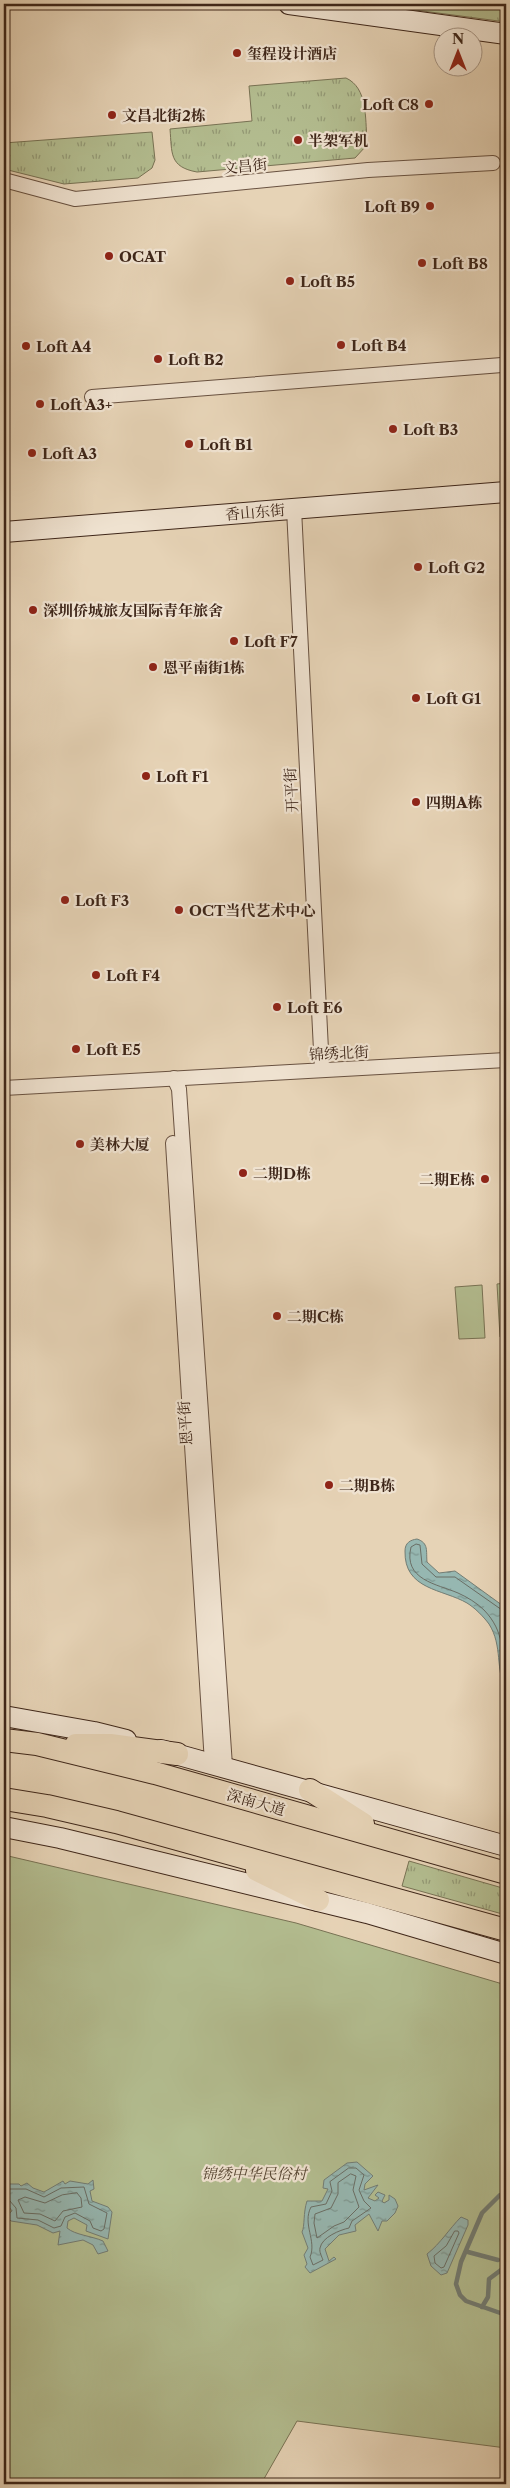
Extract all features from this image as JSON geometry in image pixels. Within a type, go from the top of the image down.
[{"type":"main road","points":[[289,4],[506,34]]},
{"type":"main road","name":"香山东街","points":[[4,532],[506,492]]},
{"type":"main road","points":[[4,1716],[94,1732],[218,1764],[506,1846]]},
{"type":"main road","name":"深南大道","points":[[4,1740],[37,1744],[155,1773],[506,1873]]},
{"type":"main road","points":[[37,1744],[110,1745],[177,1754]]},
{"type":"main road","points":[[310,1790],[382,1837]]},
{"type":"main road","points":[[4,1799],[47,1806],[116,1822],[506,1930]]},
{"type":"main road","points":[[4,1827],[60,1838],[318,1900],[506,1954]]},
{"type":"main road","points":[[209,1847],[318,1900]]},
{"type":"street","name":"文昌街","points":[[4,180],[75,199],[368,170],[493,164]]},
{"type":"street","points":[[92,396],[502,365]]},
{"type":"street","name":"开平街","points":[[294,509],[322,1070]]},
{"type":"street","name":"锦绣北街","points":[[174,1078],[506,1060]]},
{"type":"street","points":[[4,1088],[174,1078]]},
{"type":"street","name":"恩平街","points":[[174,1078],[179,1089],[180,1099],[218,1764]]},
{"type":"green space","points":[[370,4],[506,4],[506,22]]},
{"type":"green space","points":[[346,78],[358,89],[364,105],[366,146],[355,158],[197,172],[181,167],[174,158],[170,129],[252,121],[249,86]]},
{"type":"green space","points":[[152,132],[155,160],[152,168],[138,178],[64,184],[4,169],[4,143]]},
{"type":"green space","points":[[506,1283],[506,1336],[500,1337],[497,1284]]},
{"type":"green space","points":[[482,1285],[485,1338],[459,1339],[455,1287]]},
{"type":"green space","name":"锦绣中华民俗村","points":[[4,1855],[296,1923],[506,1985],[506,2448],[297,2421],[261,2484],[4,2484]]},
{"type":"green space","points":[[409,1861],[506,1889],[506,1915],[402,1886]]},
{"type":"water","points":[[417,1539],[425,1545],[427,1562],[439,1573],[455,1571],[506,1608],[506,1690],[501,1674],[496,1641],[487,1621],[467,1603],[427,1586],[411,1574],[406,1564],[405,1548],[408,1542]]},
{"type":"water","points":[[357,2162],[373,2176],[365,2184],[364,2190],[378,2185],[368,2198],[375,2201],[379,2198],[375,2195],[378,2192],[385,2195],[382,2201],[384,2203],[389,2200],[389,2195],[395,2199],[398,2206],[395,2213],[387,2221],[382,2221],[378,2231],[369,2214],[355,2225],[356,2231],[339,2235],[325,2249],[329,2261],[334,2257],[336,2259],[310,2273],[305,2267],[307,2264],[304,2255],[308,2248],[302,2232],[307,2201],[322,2201],[328,2189],[323,2188],[324,2180],[347,2163]]},
{"type":"water","points":[[93,2180],[94,2189],[90,2191],[92,2201],[108,2207],[112,2212],[108,2239],[86,2231],[87,2225],[74,2218],[68,2221],[67,2228],[103,2241],[108,2251],[98,2254],[93,2245],[83,2240],[58,2245],[60,2231],[53,2233],[37,2225],[11,2221],[6,2216],[12,2211],[7,2204],[4,2205],[4,2184],[19,2184],[21,2186],[27,2183],[33,2188],[44,2192],[63,2181],[65,2184],[70,2181],[88,2184]]},
{"type":"water","points":[[461,2217],[468,2220],[468,2225],[447,2273],[441,2275],[431,2266],[427,2254]]},
{"type":"waterway","points":[[506,2195],[500,2195],[482,2213],[461,2262],[456,2284],[460,2295],[466,2301],[506,2315]]},
{"type":"waterway","points":[[468,2252],[498,2260]]},
{"type":"waterway","points":[[482,2307],[488,2297],[489,2279],[501,2270]]},
{"type":"place","name":"玺程设计酒店","points":[[237,53]]},
{"type":"place","name":"Loft C8","points":[[429,104]]},
{"type":"place","name":"文昌北街2栋","points":[[112,115]]},
{"type":"place","name":"半架军机","points":[[298,140]]},
{"type":"place","name":"Loft B9","points":[[430,206]]},
{"type":"place","name":"OCAT","points":[[109,256]]},
{"type":"place","name":"Loft B8","points":[[422,263]]},
{"type":"place","name":"Loft B5","points":[[290,281]]},
{"type":"place","name":"Loft B4","points":[[341,345]]},
{"type":"place","name":"Loft A4","points":[[26,346]]},
{"type":"place","name":"Loft B2","points":[[158,359]]},
{"type":"place","name":"Loft A3+","points":[[40,404]]},
{"type":"place","name":"Loft B3","points":[[393,429]]},
{"type":"place","name":"Loft B1","points":[[189,444]]},
{"type":"place","name":"Loft A3","points":[[32,453]]},
{"type":"place","name":"Loft G2","points":[[418,567]]},
{"type":"place","name":"深圳侨城旅友国际青年旅舍","points":[[33,610]]},
{"type":"place","name":"Loft F7","points":[[234,641]]},
{"type":"place","name":"恩平南街1栋","points":[[153,667]]},
{"type":"place","name":"Loft G1","points":[[416,698]]},
{"type":"place","name":"Loft F1","points":[[146,776]]},
{"type":"place","name":"四期A栋","points":[[416,802]]},
{"type":"place","name":"Loft F3","points":[[65,900]]},
{"type":"place","name":"OCT当代艺术中心","points":[[179,910]]},
{"type":"place","name":"Loft F4","points":[[96,975]]},
{"type":"place","name":"Loft E6","points":[[277,1007]]},
{"type":"place","name":"Loft E5","points":[[76,1049]]},
{"type":"place","name":"美林大厦","points":[[80,1144]]},
{"type":"place","name":"二期D栋","points":[[243,1173]]},
{"type":"place","name":"二期E栋","points":[[485,1179]]},
{"type":"place","name":"二期C栋","points":[[277,1316]]},
{"type":"place","name":"二期B栋","points":[[329,1485]]}]
